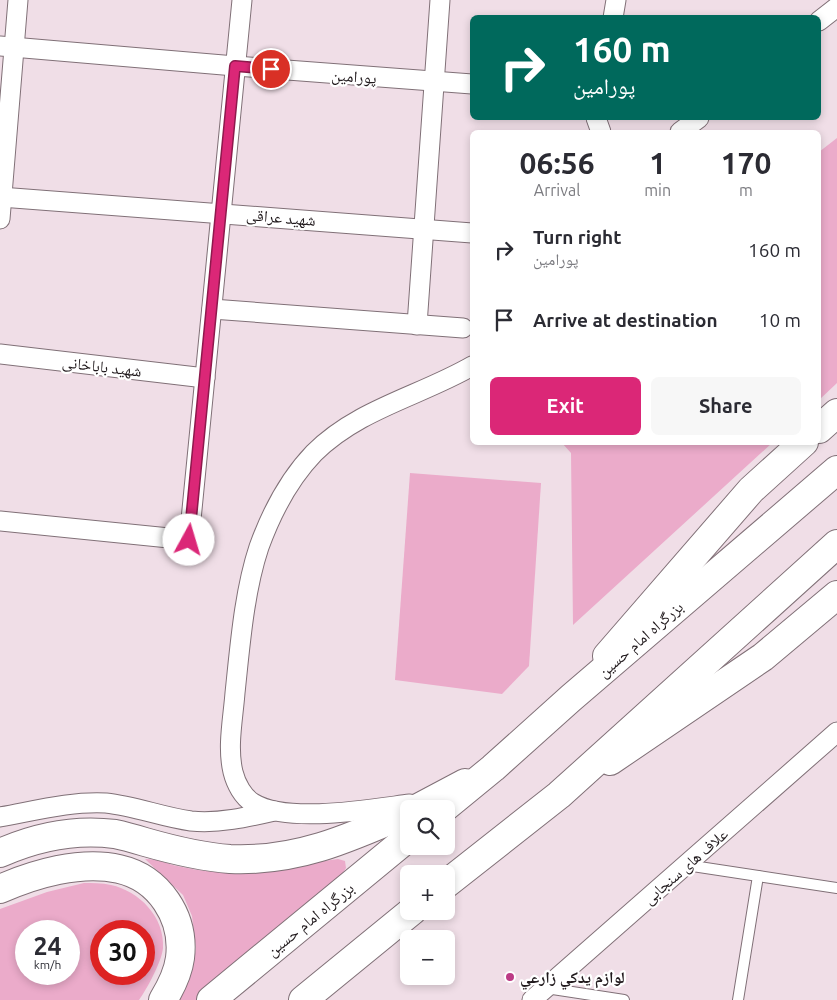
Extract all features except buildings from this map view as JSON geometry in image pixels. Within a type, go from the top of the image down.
[{"type":"main road","points":[[821,427],[837,413]]},
{"type":"main road","points":[[571,698],[751,490],[801,445]]},
{"type":"main road","name":"بزرگراه امام حسین","points":[[438,800],[493,768],[571,698],[837,470]]},
{"type":"main road","points":[[455,877],[559,795],[837,544]]},
{"type":"main road","points":[[559,795],[763,657],[837,596]]},
{"type":"main road","name":"بزرگراه امام حسین","points":[[0,853],[40,839],[63,834],[90,832],[117,835],[209,857],[270,858],[307,852],[349,839],[400,818]]},
{"type":"main road","name":"بزرگراه امام حسین","points":[[211,1000],[400,844]]},
{"type":"main road","points":[[0,889],[23,879],[59,870],[97,866],[120,869],[140,878],[158,890],[172,908],[181,944],[176,974],[163,1000]]},
{"type":"main road","points":[[303,1000],[401,920]]},
{"type":"street","points":[[0,220],[7,47],[18,0]]},
{"type":"street","points":[[0,521],[189,540],[242,0]]},
{"type":"street","points":[[417,325],[440,0]]},
{"type":"street","points":[[613,15],[616,0]]},
{"type":"street","points":[[821,19],[837,7]]},
{"type":"street","name":"پورامین","points":[[7,47],[470,84]]},
{"type":"street","points":[[683,130],[696,120]]},
{"type":"street","name":"شهید عراقی","points":[[1,197],[470,233]]},
{"type":"street","points":[[212,309],[463,328]]},
{"type":"street","name":"شهید باباخانی","points":[[0,354],[205,378]]},
{"type":"street","points":[[400,809],[303,813],[270,811],[252,802],[240,789],[233,773],[230,754],[240,646],[248,592],[259,548],[281,498],[300,470],[330,438],[369,413],[470,367]]},
{"type":"street","name":"علاف های سنجابی","points":[[539,994],[835,737]]},
{"type":"street","points":[[0,817],[78,804],[103,803],[122,805],[194,821],[234,820],[276,811]]},
{"type":"lane","points":[[686,865],[837,888]]},
{"type":"lane","points":[[738,1000],[758,876]]},
{"type":"lane","points":[[539,994],[624,1000]]},
{"type":"shaded area","points":[[837,138],[837,383],[821,398],[821,150]]},
{"type":"shaded area","points":[[564,445],[770,445],[573,625],[571,453]]},
{"type":"shaded area","points":[[410,473],[541,483],[529,666],[502,694],[395,680]]},
{"type":"shaded area","points":[[145,859],[196,870],[225,873],[264,872],[338,859],[345,861],[346,868],[341,876],[196,1000],[180,1000],[192,971],[196,948],[192,916],[183,895]]},
{"type":"shaded area","points":[[84,883],[108,884],[121,888],[140,899],[155,916],[160,926],[162,954],[155,972],[155,920],[90,920],[90,985],[148,985],[139,1000],[0,1000],[0,909],[47,892]]},
{"type":"place","name":"لوازم يدكي زارعي","points":[[510,977]]},
{"type":"route","points":[[189,540],[235,66],[271,69]]}]
